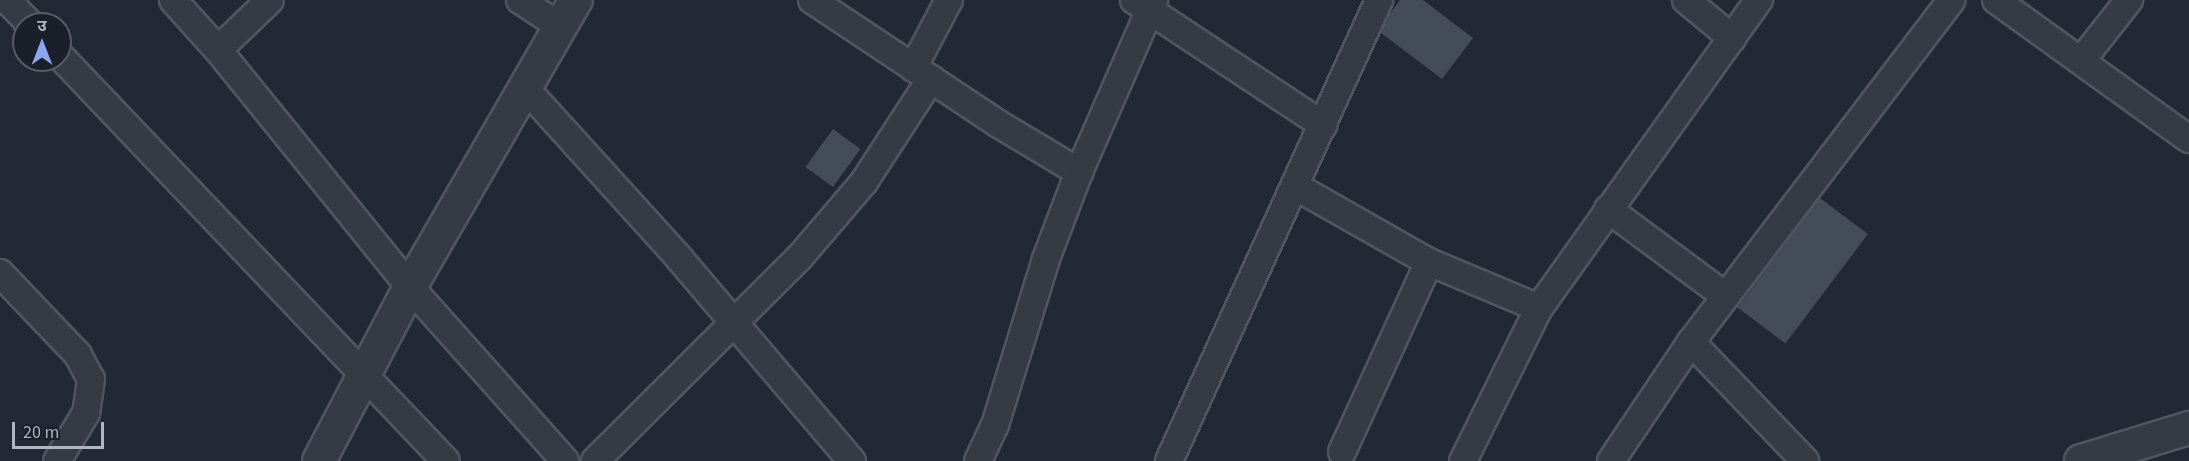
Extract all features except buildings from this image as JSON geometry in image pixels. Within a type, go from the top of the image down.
[{"type":"street","points":[[7,0],[18,12]]},
{"type":"street","points":[[173,0],[218,50],[410,287],[565,461]]},
{"type":"street","points":[[218,50],[270,0]]},
{"type":"street","points":[[520,0],[561,27]]},
{"type":"street","points":[[319,461],[410,287],[576,0]]},
{"type":"street","points":[[812,0],[922,74],[1079,172]]},
{"type":"street","points":[[595,461],[736,325],[864,182],[922,74],[949,0]]},
{"type":"street","points":[[1168,461],[1296,186],[1379,0]]},
{"type":"street","points":[[1686,0],[1732,38]]},
{"type":"street","points":[[1463,461],[1539,308],[1760,0]]},
{"type":"street","points":[[1611,461],[1691,342],[1725,296],[1952,0]]},
{"type":"street","points":[[1996,0],[2189,140]]},
{"type":"street","points":[[2081,61],[2129,0]]},
{"type":"street","points":[[978,461],[995,425],[1046,259],[1146,3],[1323,125]]},
{"type":"street","points":[[72,69],[446,461]]},
{"type":"street","points":[[526,89],[736,325],[852,461]]},
{"type":"street","points":[[1296,186],[1429,262],[1539,308]]},
{"type":"street","points":[[1608,209],[1725,296]]},
{"type":"street","points":[[1342,452],[1429,262]]},
{"type":"street","points":[[0,273],[78,355],[91,379],[86,413],[57,461]]},
{"type":"street","points":[[1691,342],[1805,461]]},
{"type":"street","points":[[2092,459],[2189,428]]}]
